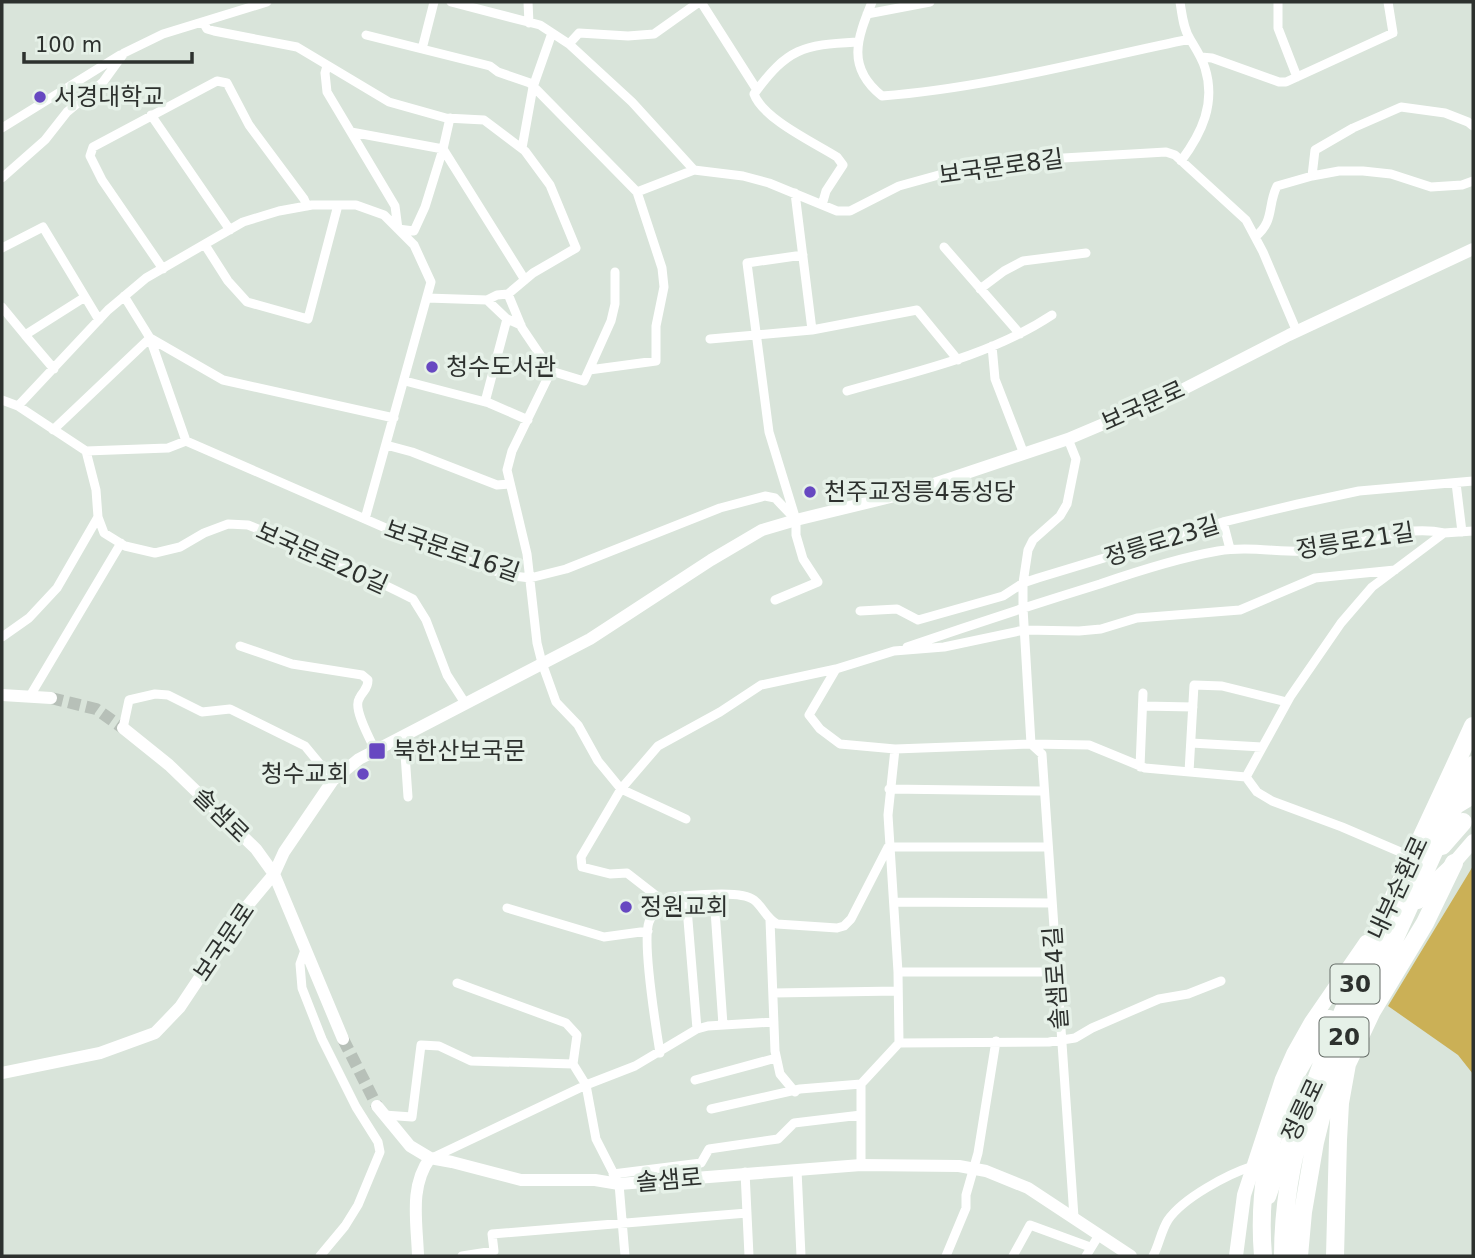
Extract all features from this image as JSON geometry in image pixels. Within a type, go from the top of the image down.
[{"type":"highway","name":"내부순환로","points":[[1283,1256],[1299,1131],[1312,1087],[1395,893],[1473,726]]},
{"type":"highway","name":"내부순환로","points":[[1299,1256],[1303,1212],[1315,1142],[1335,1061],[1395,938],[1473,765]]},
{"type":"highway","points":[[1261,1256],[1262,1209],[1269,1160],[1277,1119],[1294,1077],[1355,973],[1410,889],[1449,837],[1468,817]]},
{"type":"highway","points":[[1335,1256],[1340,1103],[1348,1064],[1372,1011],[1425,923],[1454,863]]},
{"type":"main road","name":"보국문로","points":[[2,1073],[100,1053],[155,1033],[180,1007],[248,905],[274,874],[284,852],[333,780],[345,769],[375,750],[590,639],[733,546],[762,530],[907,493],[1068,439],[1172,395],[1297,332],[1473,249]]},
{"type":"main road","points":[[2,695],[51,698]]},
{"type":"main road","name":"솔샘로","points":[[123,728],[169,765],[256,849],[274,874],[343,1039]]},
{"type":"main road","name":"정릉로","points":[[1236,1256],[1244,1195],[1277,1090],[1293,1054],[1311,1022],[1360,954],[1383,908],[1414,858],[1444,816],[1473,797]]},
{"type":"main road","name":"정릉로","points":[[1425,845],[1468,817]]},
{"type":"main road","name":"정릉로","points":[[1261,1256],[1259,1237],[1274,1178],[1307,1092],[1363,1012],[1426,889],[1473,841]]},
{"type":"main road","name":"솔샘로","points":[[380,1111],[410,1146],[430,1158],[521,1180],[595,1180],[861,1165],[918,1164],[974,1168],[1028,1188],[1131,1256]]},
{"type":"main road","points":[[418,1256],[416,1187],[421,1171],[430,1158]]},
{"type":"street","points":[[2,128],[124,53],[163,34],[267,2]]},
{"type":"street","points":[[422,49],[434,2]]},
{"type":"street","points":[[451,2],[540,25],[569,44],[632,103],[695,170],[637,192]]},
{"type":"street","points":[[528,2],[529,23]]},
{"type":"street","points":[[569,44],[579,33],[628,36],[654,34],[700,2],[757,90]]},
{"type":"street","points":[[872,2],[857,42],[859,65],[871,88],[882,96],[924,93],[1190,39]]},
{"type":"street","points":[[867,14],[930,2]]},
{"type":"street","points":[[1180,2],[1190,39],[1201,58],[1211,93],[1206,117],[1195,143],[1181,161]]},
{"type":"street","points":[[1278,2],[1278,28],[1297,77]]},
{"type":"street","points":[[1201,58],[1212,58],[1279,82],[1297,77],[1393,33],[1388,2]]},
{"type":"street","points":[[203,22],[207,29],[214,31],[297,47],[389,102],[450,118],[484,120],[522,148],[550,185],[576,247],[508,294],[487,299],[427,298]]},
{"type":"street","points":[[522,148],[533,87],[552,33]]},
{"type":"street","points":[[366,35],[490,66],[498,72],[530,83],[637,192],[662,268],[664,287],[656,326],[656,361],[589,370]]},
{"type":"street","points":[[822,205],[826,191],[843,165],[838,157],[777,119],[757,101],[754,94],[768,75],[804,47],[857,42]]},
{"type":"street","points":[[2,178],[48,137],[67,112],[103,82],[124,53]]},
{"type":"street","points":[[327,66],[327,92],[395,206],[398,229]]},
{"type":"street","points":[[163,269],[102,180],[90,156],[93,147],[217,81],[227,83],[249,125],[307,206]]},
{"type":"street","points":[[1312,176],[1315,150],[1353,128],[1401,107],[1444,113],[1473,126]]},
{"type":"street","points":[[151,115],[230,230]]},
{"type":"street","points":[[398,229],[414,231],[425,207],[450,118]]},
{"type":"street","points":[[351,131],[443,149],[525,280]]},
{"type":"street","name":"보국문로8길","points":[[695,170],[743,176],[795,193],[837,211],[850,211],[899,186],[964,167],[1012,161],[1166,152],[1175,155],[1246,220],[1297,332]]},
{"type":"street","points":[[1255,237],[1270,219],[1277,186],[1312,176],[1363,171],[1391,174],[1431,187],[1462,185],[1473,181]]},
{"type":"street","points":[[795,193],[812,330]]},
{"type":"street","points":[[205,245],[228,281],[247,302],[308,318],[338,205]]},
{"type":"street","points":[[19,407],[99,320],[146,278],[243,222],[307,206],[356,205],[384,215],[414,245],[431,282],[365,519]]},
{"type":"street","points":[[2,248],[43,227],[99,320]]},
{"type":"street","points":[[944,247],[1020,334]]},
{"type":"street","points":[[980,289],[1023,261],[1086,253]]},
{"type":"street","points":[[775,600],[818,582],[803,559],[796,535],[796,520],[769,432],[747,263],[803,255]]},
{"type":"street","points":[[508,294],[521,325],[551,371],[584,381],[615,304],[615,272]]},
{"type":"street","points":[[2,400],[19,407],[86,450],[168,448],[186,441],[150,338],[124,296]]},
{"type":"street","points":[[25,335],[85,297]]},
{"type":"street","points":[[487,299],[507,319],[521,325]]},
{"type":"street","points":[[2,307],[54,369]]},
{"type":"street","points":[[710,339],[812,330],[917,310],[958,360]]},
{"type":"street","points":[[847,391],[958,360],[1020,334],[1052,315]]},
{"type":"street","points":[[485,402],[507,319]]},
{"type":"street","points":[[150,338],[223,380],[394,418]]},
{"type":"street","points":[[53,430],[150,338]]},
{"type":"street","points":[[992,346],[995,379],[1024,454]]},
{"type":"street","points":[[551,371],[512,451],[508,470],[530,578],[541,663],[556,702],[578,725],[598,761],[620,788],[686,819]]},
{"type":"street","points":[[405,381],[485,402],[528,420]]},
{"type":"street","name":"솔샘로4길","points":[[1068,439],[1076,459],[1067,504],[1060,516],[1033,540],[1028,551],[1023,583],[1023,608],[1031,744],[1042,754],[1074,1217]]},
{"type":"street","name":"보국문로16길","points":[[186,441],[420,543],[506,575],[530,578],[566,569],[720,508],[765,496],[775,498],[796,520]]},
{"type":"street","points":[[386,445],[412,452],[497,485],[510,484]]},
{"type":"street","points":[[30,695],[121,543],[104,533],[98,517],[96,489],[86,450]]},
{"type":"street","name":"정릉로23길","points":[[860,611],[897,609],[918,620],[1003,596],[1023,583],[1223,522],[1359,491],[1473,481]]},
{"type":"street","points":[[1456,483],[1462,532]]},
{"type":"street","points":[[2,637],[29,618],[57,588],[98,517]]},
{"type":"street","points":[[1223,522],[1230,549]]},
{"type":"street","name":"보국문로20길","points":[[121,543],[155,553],[180,547],[204,533],[228,524],[248,525],[325,556],[413,599],[426,620],[447,675],[465,703]]},
{"type":"street","name":"정릉로21길","points":[[894,651],[1179,560],[1230,549],[1313,552],[1414,530],[1444,533],[1473,531]]},
{"type":"street","name":"정릉로21길","points":[[1246,777],[1287,702],[1341,622],[1371,587],[1444,533]]},
{"type":"street","points":[[663,901],[627,873],[610,874],[582,867],[581,857],[620,788],[658,746],[720,712],[761,685],[836,669],[894,651],[944,647],[1024,630],[1101,629],[1136,618],[1240,610],[1315,578],[1395,570]]},
{"type":"street","points":[[240,646],[292,664],[362,675],[368,680],[368,688],[358,699],[356,707],[375,750]]},
{"type":"street","points":[[836,669],[809,715],[820,729],[840,744],[895,749],[1031,744],[1089,746],[1140,766],[1246,777],[1258,792],[1272,801],[1414,858]]},
{"type":"street","points":[[1189,772],[1194,685],[1222,686],[1287,702]]},
{"type":"street","points":[[1140,766],[1143,693]]},
{"type":"street","points":[[123,728],[129,700],[155,694],[168,695],[201,712],[230,709],[305,746],[333,780]]},
{"type":"street","points":[[1143,706],[1193,706]]},
{"type":"street","points":[[398,738],[405,754],[408,797]]},
{"type":"street","points":[[1191,743],[1262,747]]},
{"type":"street","points":[[711,1109],[800,1089],[861,1084],[899,1043],[898,972],[888,847],[889,789],[895,749]]},
{"type":"street","points":[[889,789],[1041,791]]},
{"type":"street","points":[[888,847],[1044,847]]},
{"type":"street","points":[[660,1052],[652,1003],[648,931],[649,924],[663,901],[669,897],[740,894],[753,899],[770,920],[790,926],[837,928],[844,926],[851,919],[888,847]]},
{"type":"street","points":[[714,895],[723,1025]]},
{"type":"street","points":[[686,897],[697,1029]]},
{"type":"street","points":[[894,902],[1051,903]]},
{"type":"street","points":[[507,908],[604,937],[648,931]]},
{"type":"street","points":[[770,920],[776,1058],[780,1074],[795,1092]]},
{"type":"street","points":[[305,950],[300,964],[302,988],[322,1039],[356,1107],[378,1142],[380,1152],[358,1205],[345,1226],[320,1256]]},
{"type":"street","points":[[898,972],[1056,972]]},
{"type":"street","points":[[899,1043],[1049,1042],[1075,1038],[1091,1028],[1159,999],[1188,994],[1221,981]]},
{"type":"street","points":[[457,982],[566,1023],[577,1035],[573,1064],[586,1085],[596,1139],[616,1179],[625,1256]]},
{"type":"street","points":[[773,993],[898,991]]},
{"type":"street","points":[[430,1158],[586,1085],[635,1066],[697,1029],[774,1022]]},
{"type":"street","points":[[946,1256],[966,1208],[966,1195],[974,1168],[996,1041]]},
{"type":"street","name":"솔샘로","points":[[380,1111],[412,1117],[421,1045],[439,1046],[471,1061],[573,1064]]},
{"type":"street","points":[[695,1080],[776,1058]]},
{"type":"street","points":[[861,1084],[861,1165]]},
{"type":"street","points":[[616,1179],[701,1163],[709,1149],[778,1139],[794,1123],[861,1115]]},
{"type":"street","points":[[1153,1256],[1168,1220],[1188,1200],[1237,1171],[1253,1166]]},
{"type":"street","points":[[797,1170],[801,1256]]},
{"type":"street","points":[[745,1172],[748,1256]]},
{"type":"street","points":[[462,1256],[494,1251],[492,1234],[747,1213]]},
{"type":"street","points":[[1013,1256],[1030,1225],[1088,1252],[1099,1235]]},
{"type":"shaded area","points":[[1473,866],[1473,1074],[1458,1055],[1388,1006]]},
{"type":"tunnel","points":[[51,698],[96,709],[123,728]]},
{"type":"tunnel","points":[[343,1039],[377,1106]]},
{"type":"place","name":"서경대학교","points":[[40,97]]},
{"type":"place","name":"청수도서관","points":[[432,367]]},
{"type":"place","name":"천주교정릉4동성당","points":[[810,492]]},
{"type":"place","name":"북한산보국문","points":[[377,751]]},
{"type":"place","name":"청수교회","points":[[363,774]]},
{"type":"place","name":"정원교회","points":[[626,907]]}]
